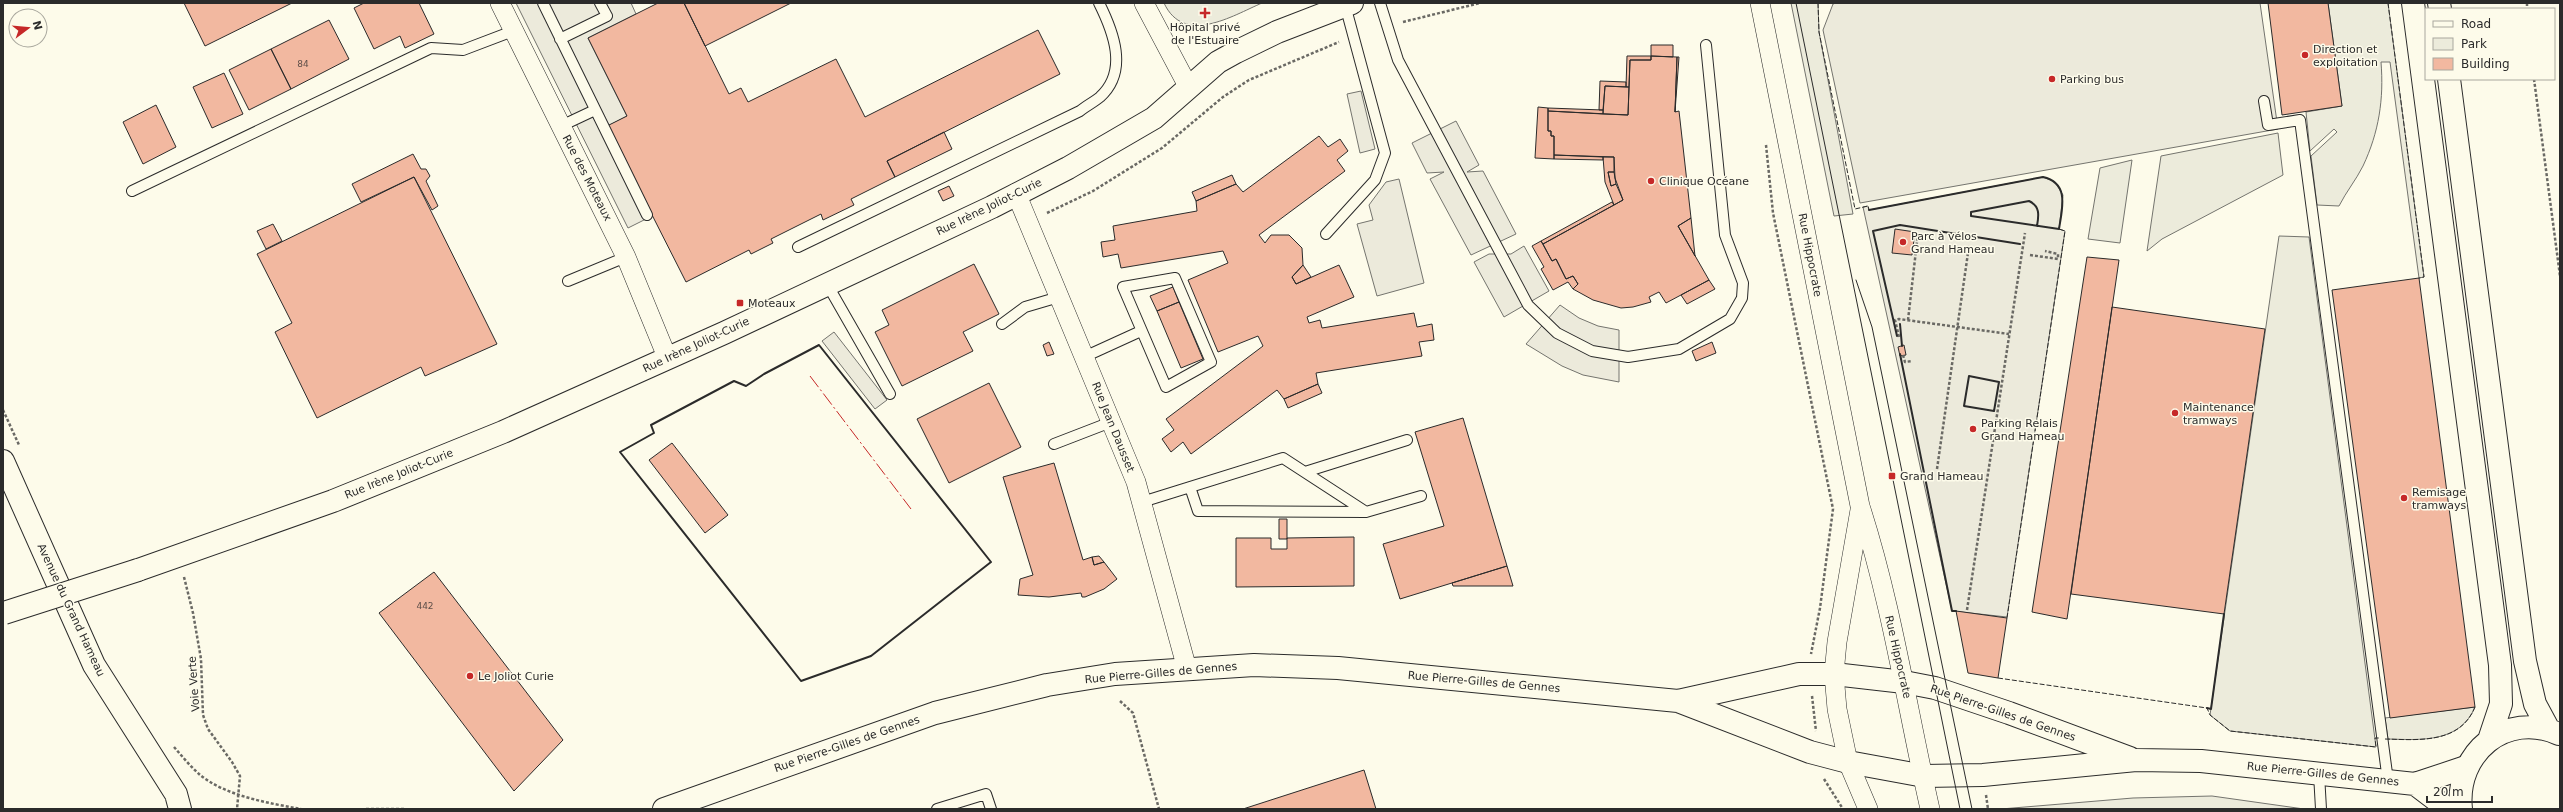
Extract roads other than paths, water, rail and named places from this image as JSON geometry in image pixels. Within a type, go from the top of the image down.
[{"type":"main road","points":[[2413,3],[2500,665],[2501,704],[2489,740]]},
{"type":"main road","name":"Rue Irène Joliot-Curie","points":[[3,613],[138,570],[333,501],[503,432],[827,284],[1016,193],[1118,140],[1154,118],[1218,62],[1277,32],[1348,4]]},
{"type":"main road","points":[[2449,80],[2525,661],[2535,704],[2554,732]]},
{"type":"main road","name":"Avenue du Grand Hameau","points":[[3,461],[94,665],[178,801],[195,809]]},
{"type":"main road","name":"Rue Pierre-Gilles de Gennes","points":[[664,809],[935,713],[1047,685],[1115,674],[1254,665],[1338,668],[1678,701],[1819,754],[1848,762],[1924,776],[1983,775],[2136,760],[2201,761],[2415,784],[2466,767]]},
{"type":"main road","name":"Rue Pierre-Gilles de Gennes","points":[[1678,701],[1809,674],[1834,674],[1904,682],[1935,688],[2009,713],[2136,760]]},
{"type":"main road","points":[[2461,809],[2462,781],[2466,767],[2476,752],[2489,740],[2515,729],[2528,727],[2554,732]]},
{"type":"main road","name":"Rue Pierre-Gilles de Gennes","points":[[2415,784],[2448,809]]},
{"type":"street","name":"Rue des Moteaux","points":[[500,3],[626,257],[667,357]]},
{"type":"street","points":[[1144,3],[1189,88]]},
{"type":"street","name":"Rue Hippocrate","points":[[1760,3],[1860,506],[1872,541],[1904,682],[1930,809]]},
{"type":"street","name":"Rue Jean Dausset","points":[[1016,193],[1111,422],[1142,502],[1187,669]]},
{"type":"street","name":"Rue Hippocrate","points":[[1860,506],[1837,642],[1834,674],[1837,709],[1848,762],[1868,809]]},
{"type":"lane","points":[[542,3],[647,216]]},
{"type":"lane","points":[[560,39],[607,16],[600,3]]},
{"type":"lane","points":[[798,248],[1080,111],[1101,96],[1112,80],[1117,56],[1111,27],[1099,3]]},
{"type":"lane","points":[[1380,3],[1398,60],[1528,305],[1557,333],[1592,351],[1628,357],[1678,349],[1730,319],[1742,298],[1743,283],[1725,235],[1706,45]]},
{"type":"lane","points":[[1326,234],[1375,180],[1385,152],[1348,4]]},
{"type":"lane","points":[[132,191],[431,48],[463,50],[514,30]]},
{"type":"lane","points":[[2264,101],[2268,125],[2300,120],[2388,781]]},
{"type":"lane","points":[[561,126],[595,110]]},
{"type":"lane","points":[[568,281],[626,257]]},
{"type":"lane","points":[[1175,278],[1212,362],[1166,387],[1142,331],[1123,287],[1175,278]]},
{"type":"lane","points":[[827,284],[890,394]]},
{"type":"lane","points":[[1002,324],[1025,307],[1060,297]]},
{"type":"lane","points":[[1084,357],[1142,331]]},
{"type":"lane","points":[[1054,444],[1111,422]]},
{"type":"lane","points":[[1305,472],[1407,440]]},
{"type":"lane","points":[[1142,502],[1283,458],[1366,512]]},
{"type":"lane","points":[[1190,487],[1198,511],[1366,512],[1421,496]]},
{"type":"lane","points":[[2319,774],[2321,809]]},
{"type":"lane","points":[[937,809],[986,794],[991,809]]},
{"type":"tram line","points":[[1796,3],[1960,809]]},
{"type":"tram line","points":[[1856,280],[1872,327],[1972,809]]},
{"type":"place","name":"Hôpital privé de l'Estuaire","points":[[1205,13]]},
{"type":"place","name":"Direction et exploitation","points":[[2305,55]]},
{"type":"place","name":"Parking bus","points":[[2052,79]]},
{"type":"place","name":"Clinique Océane","points":[[1651,181]]},
{"type":"place","name":"Parc à vélos Grand Hameau","points":[[1903,242]]},
{"type":"place","name":"Moteaux","points":[[740,303]]},
{"type":"place","name":"Maintenance tramways","points":[[2175,413]]},
{"type":"place","name":"Parking Relais Grand Hameau","points":[[1973,429]]},
{"type":"place","name":"Grand Hameau","points":[[1892,476]]},
{"type":"place","name":"Remisage tramways","points":[[2404,498]]},
{"type":"place","name":"Le Joliot Curie","points":[[470,676]]}]
